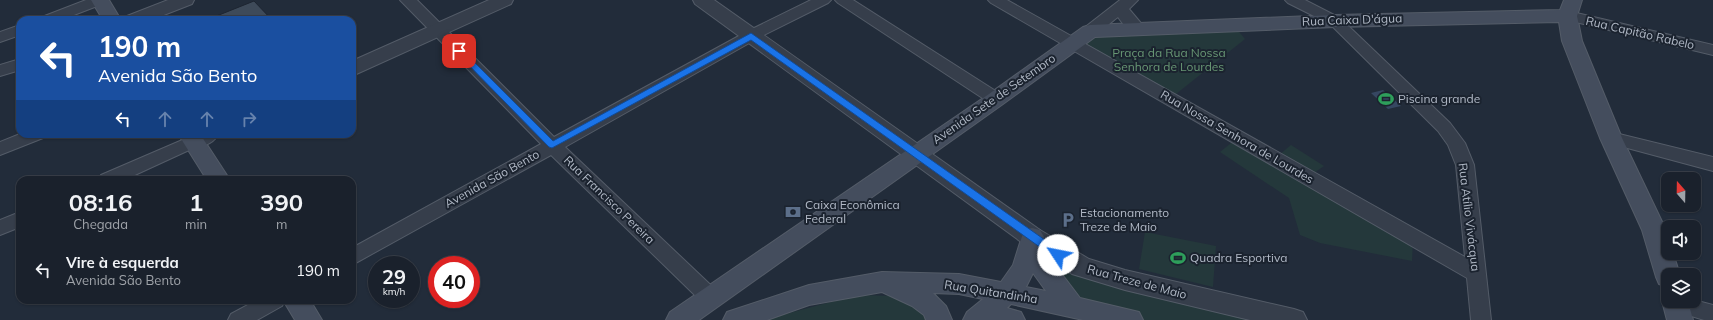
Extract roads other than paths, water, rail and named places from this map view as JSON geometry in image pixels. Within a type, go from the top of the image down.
[{"type":"main road","points":[[100,0],[110,16]]},
{"type":"main road","name":"Rua Caixa D'água","points":[[1082,37],[1137,28],[1570,8]]},
{"type":"main road","points":[[1570,8],[1572,41],[1611,138],[1654,230],[1665,268]]},
{"type":"main road","name":"Avenida Sete de Setembro","points":[[679,320],[996,99],[1082,37]]},
{"type":"main road","points":[[198,138],[217,176]]},
{"type":"main road","points":[[980,317],[1008,293],[1023,270],[1031,244]]},
{"type":"main road","points":[[1031,244],[1071,306]]},
{"type":"main road","points":[[882,282],[921,298],[932,308],[939,320]]},
{"type":"main road","name":"Rua Quitandinha","points":[[736,320],[808,295],[882,282],[959,284],[1071,306],[1130,320]]},
{"type":"main road","points":[[299,304],[309,320]]},
{"type":"main road","name":"Rua Quitandinha","points":[[980,317],[1012,320]]},
{"type":"street","points":[[57,16],[100,0]]},
{"type":"street","points":[[144,16],[185,0]]},
{"type":"street","name":"Rua Francisco Pereira","points":[[408,0],[552,145],[710,298]]},
{"type":"street","points":[[356,67],[504,0]]},
{"type":"street","name":"Rua Treze de Maio","points":[[702,0],[917,154],[1031,244],[1081,267],[1125,280],[1294,320]]},
{"type":"street","name":"Avenida São Bento","points":[[356,255],[751,36],[823,0]]},
{"type":"street","points":[[843,0],[996,99]]},
{"type":"street","name":"Rua Nossa Senhora de Lourdes","points":[[996,0],[1082,37],[1477,274]]},
{"type":"street","name":"Rua Atílio Vivácqua","points":[[1293,0],[1335,20],[1444,127],[1456,143],[1464,165],[1481,320]]},
{"type":"street","points":[[1125,3],[1126,17],[1137,28]]},
{"type":"street","name":"Avenida Sete de Setembro","points":[[1082,37],[1125,3]]},
{"type":"street","name":"Rua Capitão Rabelo","points":[[1570,8],[1713,50]]},
{"type":"street","points":[[0,37],[16,31]]},
{"type":"street","points":[[0,71],[16,65]]},
{"type":"street","points":[[0,150],[28,138]]},
{"type":"street","points":[[115,176],[193,138]]},
{"type":"street","points":[[1611,138],[1713,164]]},
{"type":"street","points":[[0,228],[16,221]]},
{"type":"street","points":[[238,320],[268,304]]},
{"type":"street","points":[[1677,308],[1713,314]]},
{"type":"water","name":"Piscina grande","points":[[1383,90],[1401,106],[1388,109],[1371,93]]},
{"type":"place","name":"Piscina grande","points":[[1386,99]]},
{"type":"place","name":"Caixa Econômica Federal","points":[[793,212]]},
{"type":"place","name":"Estacionamento Treze de Maio","points":[[1068,220]]},
{"type":"place","name":"Quadra Esportiva","points":[[1178,258]]},
{"type":"park label","name":"Praça da Rua Nossa Senhora de Lourdes","points":[[1169,60]]}]
